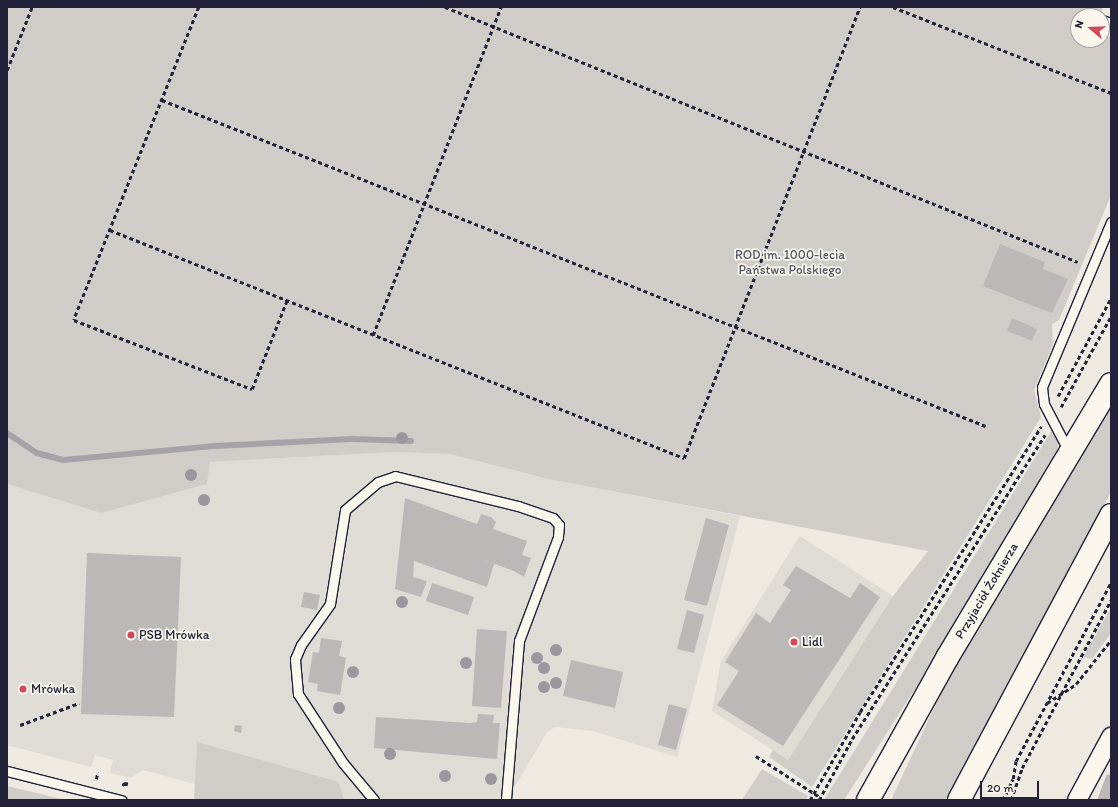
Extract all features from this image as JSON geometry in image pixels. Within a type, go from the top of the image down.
[{"type":"street","name":"Przyjaciół Żołnierza","points":[[868,800],[962,631],[1068,461],[1111,384]]},
{"type":"street","points":[[959,800],[1111,515]]},
{"type":"street","points":[[1077,800],[1111,738]]},
{"type":"lane","points":[[1068,461],[1065,438],[1051,417],[1042,395],[1044,379],[1111,222]]},
{"type":"lane","points":[[1082,264],[1092,268]]},
{"type":"lane","points":[[374,800],[343,763],[298,694],[295,659],[301,645],[330,604],[345,510],[378,482],[395,476],[518,506],[553,518],[559,525],[558,537],[519,641],[506,800]]},
{"type":"lane","points":[[7,771],[121,800]]},
{"type":"path","points":[[7,70],[32,7]]},
{"type":"path","points":[[199,7],[74,320],[252,390],[287,300]]},
{"type":"path","points":[[445,7],[1082,264]]},
{"type":"path","points":[[373,335],[427,204],[502,7]]},
{"type":"path","points":[[110,230],[684,458],[860,7]]},
{"type":"path","points":[[893,7],[1111,93]]},
{"type":"path","points":[[162,100],[986,426]]},
{"type":"path","points":[[810,800],[853,723],[1051,417],[1111,298]]},
{"type":"path","points":[[756,756],[814,793],[819,798],[852,740],[1051,417],[1111,316]]},
{"type":"path","points":[[1003,800],[1013,779],[1016,761],[1111,582]]},
{"type":"path","points":[[1012,800],[1022,768],[1111,600]]},
{"type":"path","points":[[1046,704],[1076,684],[1111,640]]},
{"type":"path","points":[[20,725],[79,703]]},
{"type":"path","points":[[95,781],[98,772]]},
{"type":"shaded area","points":[[395,452],[450,454],[548,479],[740,516],[677,757],[593,731],[555,727],[547,732],[514,788],[513,800],[344,800],[339,782],[197,743],[195,784],[143,770],[131,778],[110,773],[113,760],[95,755],[91,767],[7,745],[7,484],[101,513],[209,462]]},
{"type":"shaded area","name":"Lidl","points":[[800,536],[893,596],[788,760],[712,711],[721,661]]},
{"type":"green space","name":"ROD im. 1000-lecia Państwa Polskiego","points":[[7,7],[1103,7],[1070,8],[1070,48],[1110,48],[1111,37],[1111,195],[1059,320],[1052,324],[1053,344],[1034,390],[1041,417],[812,787],[769,757],[773,750],[788,760],[893,596],[928,551],[548,479],[450,454],[395,452],[210,462],[207,484],[101,513],[7,484]]},
{"type":"green space","points":[[1111,403],[1111,492],[948,800],[891,800],[957,659]]},
{"type":"green space","points":[[1052,430],[1058,443],[1057,455],[922,678],[844,800],[824,800]]},
{"type":"green space","points":[[1111,608],[1111,633],[1092,659],[1083,657]]},
{"type":"green space","points":[[197,742],[339,782],[344,800],[194,800]]},
{"type":"green space","points":[[762,769],[808,796],[805,800],[742,800]]},
{"type":"green space","points":[[7,786],[66,800],[7,800]]},
{"type":"building","points":[[1000,244],[1045,262],[1043,269],[1068,279],[1052,313],[983,286]]},
{"type":"building","points":[[1012,318],[1037,329],[1032,341],[1007,331]]},
{"type":"building","points":[[405,498],[477,524],[481,514],[491,517],[496,522],[493,529],[527,541],[522,555],[531,558],[524,577],[514,571],[478,558],[494,564],[487,587],[414,561],[413,577],[427,581],[421,597],[395,589]]},
{"type":"building","points":[[706,518],[729,525],[707,606],[684,600]]},
{"type":"building","name":"PSB Mrówka","points":[[87,553],[181,557],[174,717],[81,714]]},
{"type":"building","name":"Lidl","points":[[796,566],[850,598],[860,583],[880,597],[783,746],[717,705],[739,671],[725,662],[756,613],[770,623],[791,590],[783,585]]},
{"type":"building","points":[[432,583],[474,597],[468,615],[426,601]]},
{"type":"building","points":[[304,592],[320,595],[317,610],[301,607]]},
{"type":"building","points":[[687,610],[704,615],[694,653],[677,649]]},
{"type":"building","points":[[477,629],[507,631],[501,708],[472,706]]},
{"type":"building","points":[[321,638],[342,641],[339,656],[346,658],[340,695],[317,691],[318,684],[308,682],[313,652],[319,653]]},
{"type":"building","points":[[571,660],[623,672],[615,708],[563,696]]},
{"type":"building","points":[[669,704],[687,709],[676,750],[658,745]]},
{"type":"building","points":[[478,714],[494,715],[493,723],[500,723],[497,759],[374,748],[376,717],[470,723],[477,722]]},
{"type":"building","points":[[235,725],[242,726],[241,733],[234,731]]},
{"type":"building","points":[[1107,774],[1111,776],[1111,800],[1097,800]]},
{"type":"waterway","points":[[7,433],[37,453],[63,460],[215,446],[352,439],[411,441]]},
{"type":"place","name":"PSB Mrówka","points":[[131,635]]},
{"type":"place","name":"Lidl","points":[[794,642]]},
{"type":"place","name":"Mrówka","points":[[23,689]]}]
